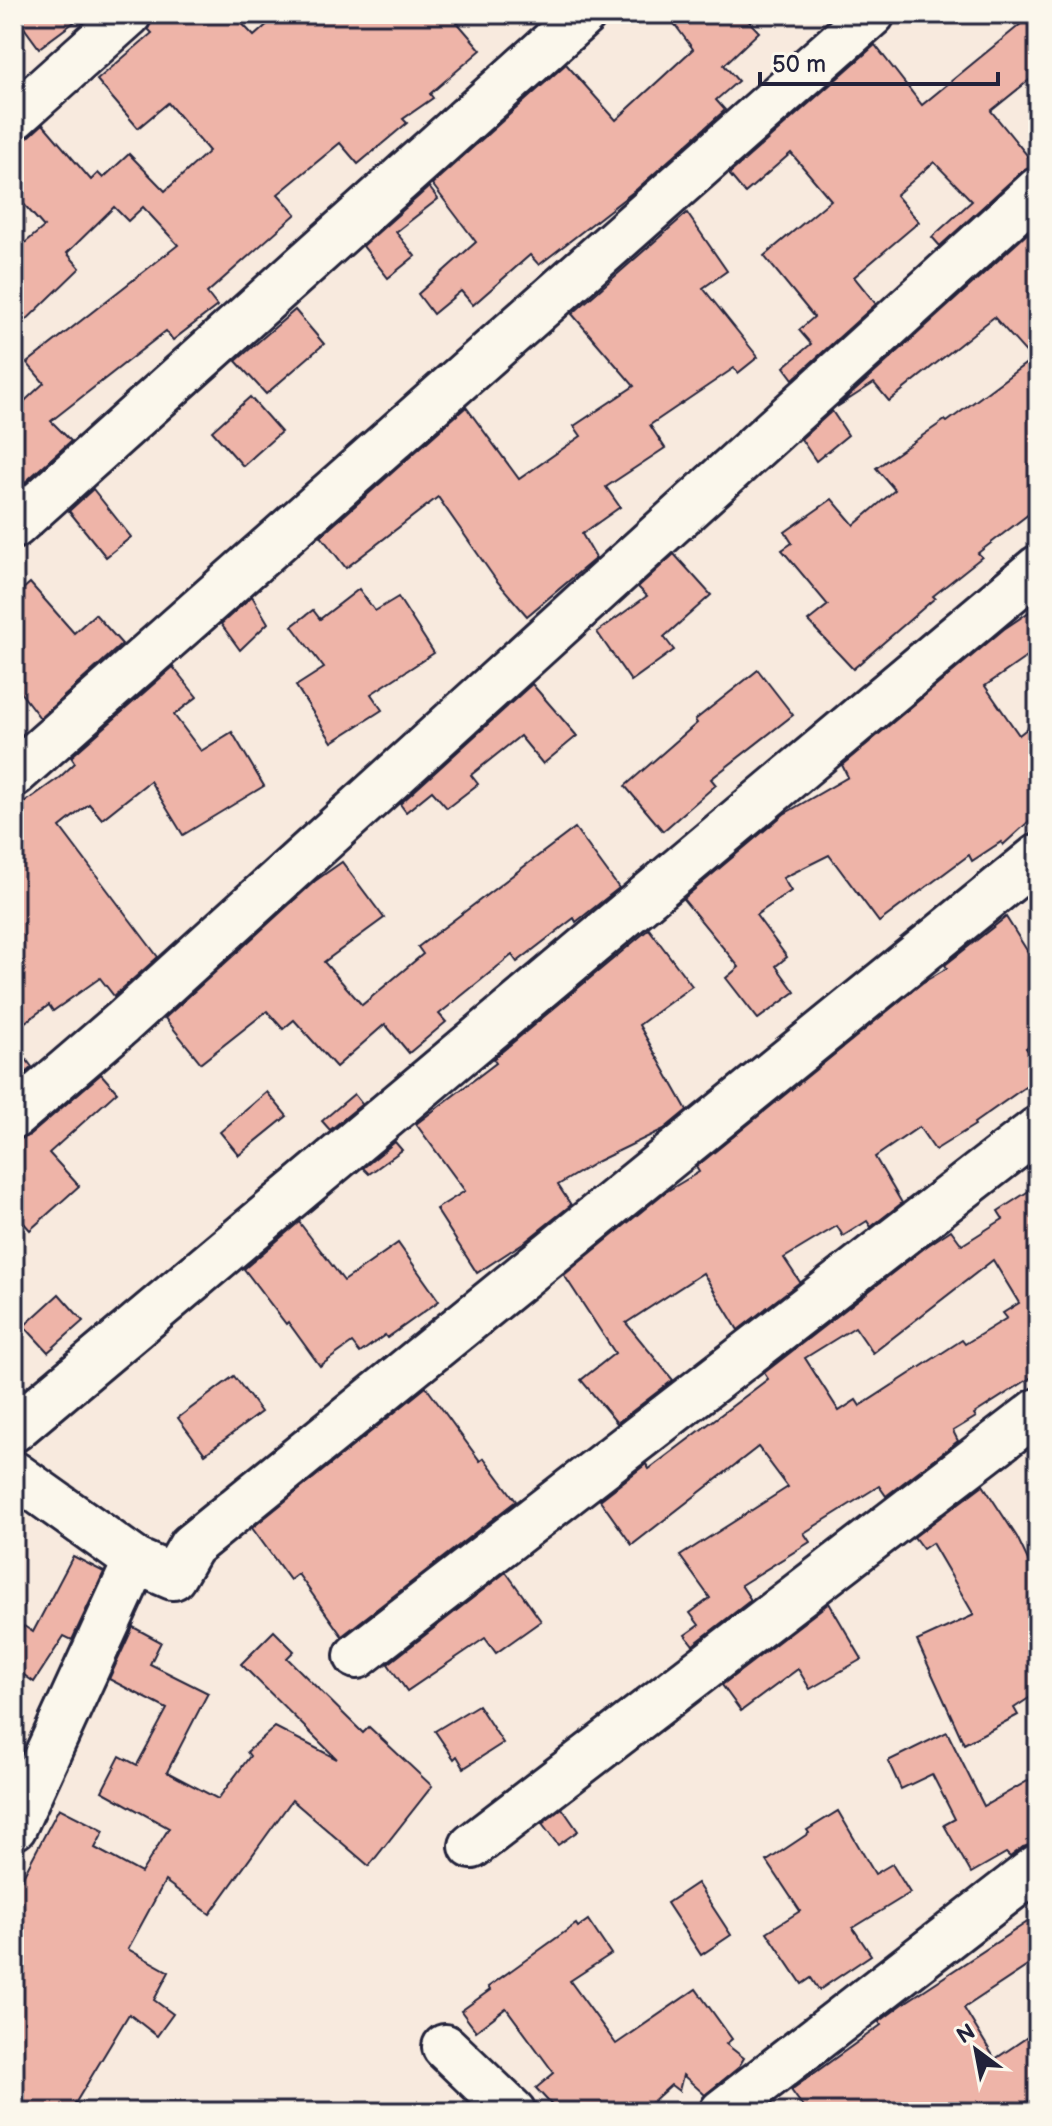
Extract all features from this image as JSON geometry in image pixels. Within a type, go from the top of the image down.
[{"type":"street","points":[[14,117],[129,14]]},
{"type":"street","points":[[14,526],[584,14]]},
{"type":"street","points":[[14,774],[872,14]]},
{"type":"street","points":[[14,1116],[122,1023],[1038,190]]},
{"type":"street","points":[[14,1429],[1038,568]]},
{"type":"street","points":[[14,1474],[136,1561],[173,1577],[191,1546],[1038,857]]},
{"type":"street","points":[[357,1656],[1038,1129]]},
{"type":"street","points":[[472,1846],[1038,1411]]},
{"type":"street","points":[[14,1827],[136,1561]]},
{"type":"street","points":[[722,2112],[1038,1867]]},
{"type":"street","points":[[445,2047],[513,2112]]},
{"type":"building","points":[[14,14],[85,14],[39,48]]},
{"type":"building","points":[[153,14],[233,14],[254,36],[279,14],[450,14],[481,50],[430,94],[433,98],[403,119],[407,123],[358,164],[340,143],[278,194],[296,214],[207,293],[217,306],[173,340],[166,331],[51,421],[71,441],[14,492],[14,411],[44,383],[27,363],[178,245],[143,207],[128,221],[114,207],[67,253],[80,268],[14,332],[14,252],[44,227],[14,193],[14,142],[30,136],[43,124],[91,180],[98,173],[103,178],[129,154],[165,191],[209,151],[168,103],[138,128],[97,80],[152,33],[148,29]]},
{"type":"building","points":[[667,14],[742,14],[759,32],[724,65],[738,81],[716,100],[725,110],[637,189],[539,265],[530,255],[473,305],[461,291],[433,314],[418,294],[476,242],[432,184],[566,64],[616,120],[693,49]]},
{"type":"building","points":[[1033,14],[1038,14],[1038,73],[991,111],[1036,166],[1021,172],[940,246],[932,237],[972,201],[934,162],[896,195],[919,222],[854,277],[876,304],[793,379],[784,367],[811,344],[799,330],[814,317],[764,256],[831,200],[791,153],[745,193],[729,174],[875,45],[922,105]]},
{"type":"building","points":[[429,187],[438,199],[396,232],[415,256],[388,278],[363,246]]},
{"type":"building","points":[[687,213],[727,271],[703,288],[758,357],[738,373],[734,368],[650,425],[665,448],[606,487],[620,507],[582,534],[596,558],[527,616],[496,580],[438,497],[346,568],[321,536],[466,407],[519,479],[581,436],[574,426],[634,386],[572,314]]},
{"type":"building","points":[[1038,224],[1038,507],[978,553],[982,557],[933,596],[935,598],[853,669],[808,621],[828,605],[782,550],[792,543],[785,532],[832,499],[854,525],[895,490],[876,468],[945,420],[947,422],[1032,359],[994,317],[889,401],[874,383],[837,407]]},
{"type":"building","points":[[295,310],[324,344],[266,394],[236,361]]},
{"type":"building","points":[[250,397],[281,432],[243,466],[212,431]]},
{"type":"building","points":[[832,411],[848,435],[816,461],[801,439]]},
{"type":"building","points":[[93,489],[131,537],[106,557],[69,511]]},
{"type":"building","points":[[674,554],[711,595],[664,637],[674,650],[631,681],[597,632],[647,596],[638,587]]},
{"type":"building","points":[[30,583],[74,633],[95,614],[122,644],[40,718],[14,684],[14,597]]},
{"type":"building","points":[[359,589],[375,611],[398,597],[434,653],[371,694],[382,710],[332,742],[296,686],[324,668],[292,626],[313,610],[320,619]]},
{"type":"building","points":[[252,596],[268,623],[240,650],[221,624]]},
{"type":"building","points":[[1038,606],[1038,649],[985,686],[1019,735],[1038,720],[1038,813],[1003,845],[1001,842],[972,861],[969,855],[879,922],[829,855],[783,878],[791,891],[756,915],[787,957],[776,966],[795,992],[758,1019],[726,978],[739,967],[683,899],[784,814],[848,777],[842,765],[1004,629]]},
{"type":"building","points":[[173,667],[197,697],[174,715],[201,751],[232,732],[264,786],[183,835],[150,781],[102,819],[89,804],[60,827],[158,957],[114,996],[100,978],[53,1011],[49,1005],[14,1030],[14,810],[60,777],[75,763],[71,757]]},
{"type":"building","points":[[758,670],[793,715],[711,779],[716,785],[663,831],[625,786],[697,723],[695,720]]},
{"type":"building","points":[[532,684],[577,736],[543,764],[520,736],[471,775],[478,784],[447,808],[432,791],[406,812],[400,804]]},
{"type":"building","points":[[575,828],[619,888],[517,962],[512,955],[439,1014],[446,1022],[409,1053],[385,1024],[336,1067],[294,1020],[283,1029],[267,1011],[201,1063],[165,1018],[315,881],[342,862],[384,918],[324,962],[362,1005],[423,954],[418,947]]},
{"type":"building","points":[[1006,917],[1038,968],[1038,1040],[1026,1048],[1038,1065],[1038,1078],[975,1125],[935,1150],[919,1127],[875,1157],[902,1203],[871,1227],[867,1221],[843,1236],[837,1226],[784,1258],[800,1282],[738,1330],[703,1273],[626,1323],[673,1380],[617,1423],[581,1380],[615,1353],[564,1275],[664,1193],[699,1172],[696,1167],[922,983],[947,968],[945,965]]},
{"type":"building","points":[[649,929],[692,986],[639,1025],[687,1110],[664,1129],[598,1161],[558,1185],[571,1205],[526,1241],[477,1273],[436,1209],[465,1191],[416,1124],[496,1063],[493,1059]]},
{"type":"building","points":[[14,1043],[32,1067],[14,1083]]},
{"type":"building","points":[[101,1074],[117,1092],[49,1153],[79,1186],[30,1230],[14,1212],[14,1140],[30,1135]]},
{"type":"building","points":[[267,1092],[287,1116],[239,1155],[220,1132]]},
{"type":"building","points":[[354,1094],[362,1104],[330,1130],[322,1121]]},
{"type":"building","points":[[395,1142],[402,1150],[369,1174],[363,1168]]},
{"type":"building","points":[[1038,1185],[1038,1373],[974,1414],[976,1417],[953,1431],[958,1441],[886,1496],[879,1486],[804,1533],[810,1542],[741,1585],[751,1600],[693,1645],[685,1635],[699,1625],[690,1613],[710,1598],[680,1556],[788,1487],[758,1447],[632,1545],[600,1500],[646,1464],[649,1469],[768,1379],[764,1373],[927,1246],[951,1230],[962,1245],[1003,1219],[998,1211]],"holes":[[[993,1260],[1019,1303],[1003,1313],[1007,1318],[965,1344],[962,1340],[860,1406],[856,1400],[839,1411],[805,1358],[855,1327],[873,1353]]]},
{"type":"building","points":[[299,1222],[344,1281],[398,1243],[439,1301],[360,1353],[352,1343],[320,1366],[244,1269]]},
{"type":"building","points":[[59,1294],[83,1321],[48,1352],[24,1326]]},
{"type":"building","points":[[234,1376],[261,1412],[205,1454],[178,1418]]},
{"type":"building","points":[[426,1387],[480,1461],[484,1458],[516,1501],[342,1636],[298,1574],[290,1580],[252,1528]]},
{"type":"building","points":[[983,1485],[1017,1537],[1038,1581],[1038,1692],[1014,1708],[1018,1715],[964,1744],[917,1641],[974,1615],[932,1543],[923,1549],[914,1537]]},
{"type":"building","points":[[73,1556],[104,1572],[72,1640],[64,1636],[34,1682],[14,1668],[14,1640],[24,1626],[33,1632]]},
{"type":"building","points":[[506,1572],[541,1621],[496,1653],[485,1638],[407,1691],[388,1664]]},
{"type":"building","points":[[829,1603],[862,1659],[810,1689],[798,1669],[741,1711],[722,1685]]},
{"type":"building","points":[[133,1627],[161,1642],[150,1664],[208,1693],[167,1772],[218,1799],[250,1756],[247,1752],[275,1727],[337,1759],[241,1664],[274,1631],[294,1651],[287,1658],[363,1733],[369,1727],[432,1786],[369,1866],[292,1800],[210,1914],[165,1881],[128,1949],[169,1972],[154,2000],[173,2014],[157,2036],[129,2014],[70,2112],[14,2112],[14,1893],[59,1808],[104,1831],[95,1848],[141,1873],[169,1828],[102,1791],[120,1756],[137,1765],[167,1709],[109,1679]]},
{"type":"building","points":[[478,1705],[503,1743],[464,1768],[435,1731]]},
{"type":"building","points":[[947,1732],[984,1806],[1038,1775],[1038,1843],[1023,1847],[1010,1857],[1006,1853],[971,1873],[944,1825],[955,1819],[932,1774],[901,1789],[888,1761]]},
{"type":"building","points":[[562,1808],[578,1831],[558,1845],[542,1824]]},
{"type":"building","points":[[838,1811],[875,1874],[892,1864],[910,1893],[853,1928],[871,1955],[819,1990],[811,1978],[802,1984],[767,1932],[800,1911],[767,1861]]},
{"type":"building","points":[[697,1883],[731,1935],[701,1955],[667,1903]]},
{"type":"building","points":[[1038,1915],[1038,1959],[964,2008],[995,2059],[1038,2030],[1038,2094],[1014,2112],[807,2112],[791,2090],[881,2025],[879,2022],[903,2004]]},
{"type":"building","points":[[588,1920],[611,1954],[570,1981],[616,2044],[696,1989],[732,2039],[726,2044],[744,2058],[738,2068],[705,2095],[683,2075],[679,2091],[671,2085],[641,2112],[558,2112],[536,2088],[554,2073],[506,2008],[476,2031],[461,2011],[490,1990],[488,1987],[576,1924],[578,1927]]}]
